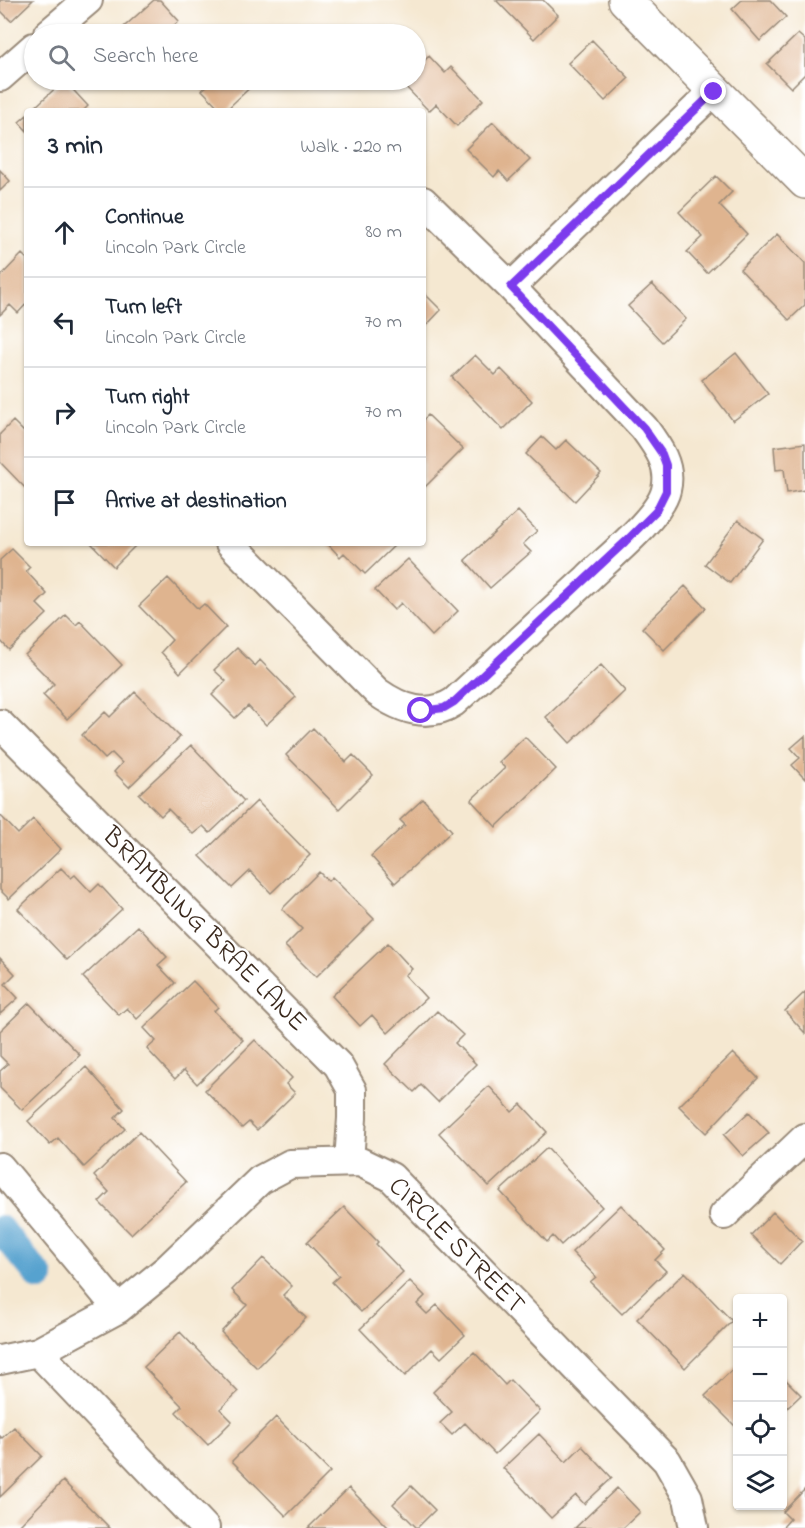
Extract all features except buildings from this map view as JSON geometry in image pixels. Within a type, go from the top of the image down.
[{"type":"street","points":[[60,24],[88,0]]},
{"type":"street","points":[[625,0],[805,182]]},
{"type":"street","points":[[0,77],[24,56]]},
{"type":"street","points":[[511,287],[714,92]]},
{"type":"street","points":[[233,546],[378,692],[392,703],[408,709],[433,711],[454,702],[518,644],[656,511],[666,491],[667,478],[662,454],[644,428],[511,287],[426,204]]},
{"type":"street","name":"BRAMBLING BRAE LANE","points":[[0,724],[338,1065],[352,1090],[349,1162]]},
{"type":"street","points":[[724,1215],[805,1138]]},
{"type":"street","name":"CIRCLE STREET","points":[[0,1360],[38,1352],[118,1309],[167,1269],[260,1180],[290,1164],[360,1162],[391,1177],[667,1461],[688,1498],[694,1528]]},
{"type":"street","points":[[0,1167],[118,1309]]},
{"type":"street","points":[[38,1352],[205,1528]]},
{"type":"waterway","points":[[0,1229],[40,1277]]},
{"type":"route","points":[[421,711],[433,711],[454,702],[625,542],[656,511],[661,502],[666,491],[666,465],[654,441],[630,412],[511,287],[714,92]]}]
